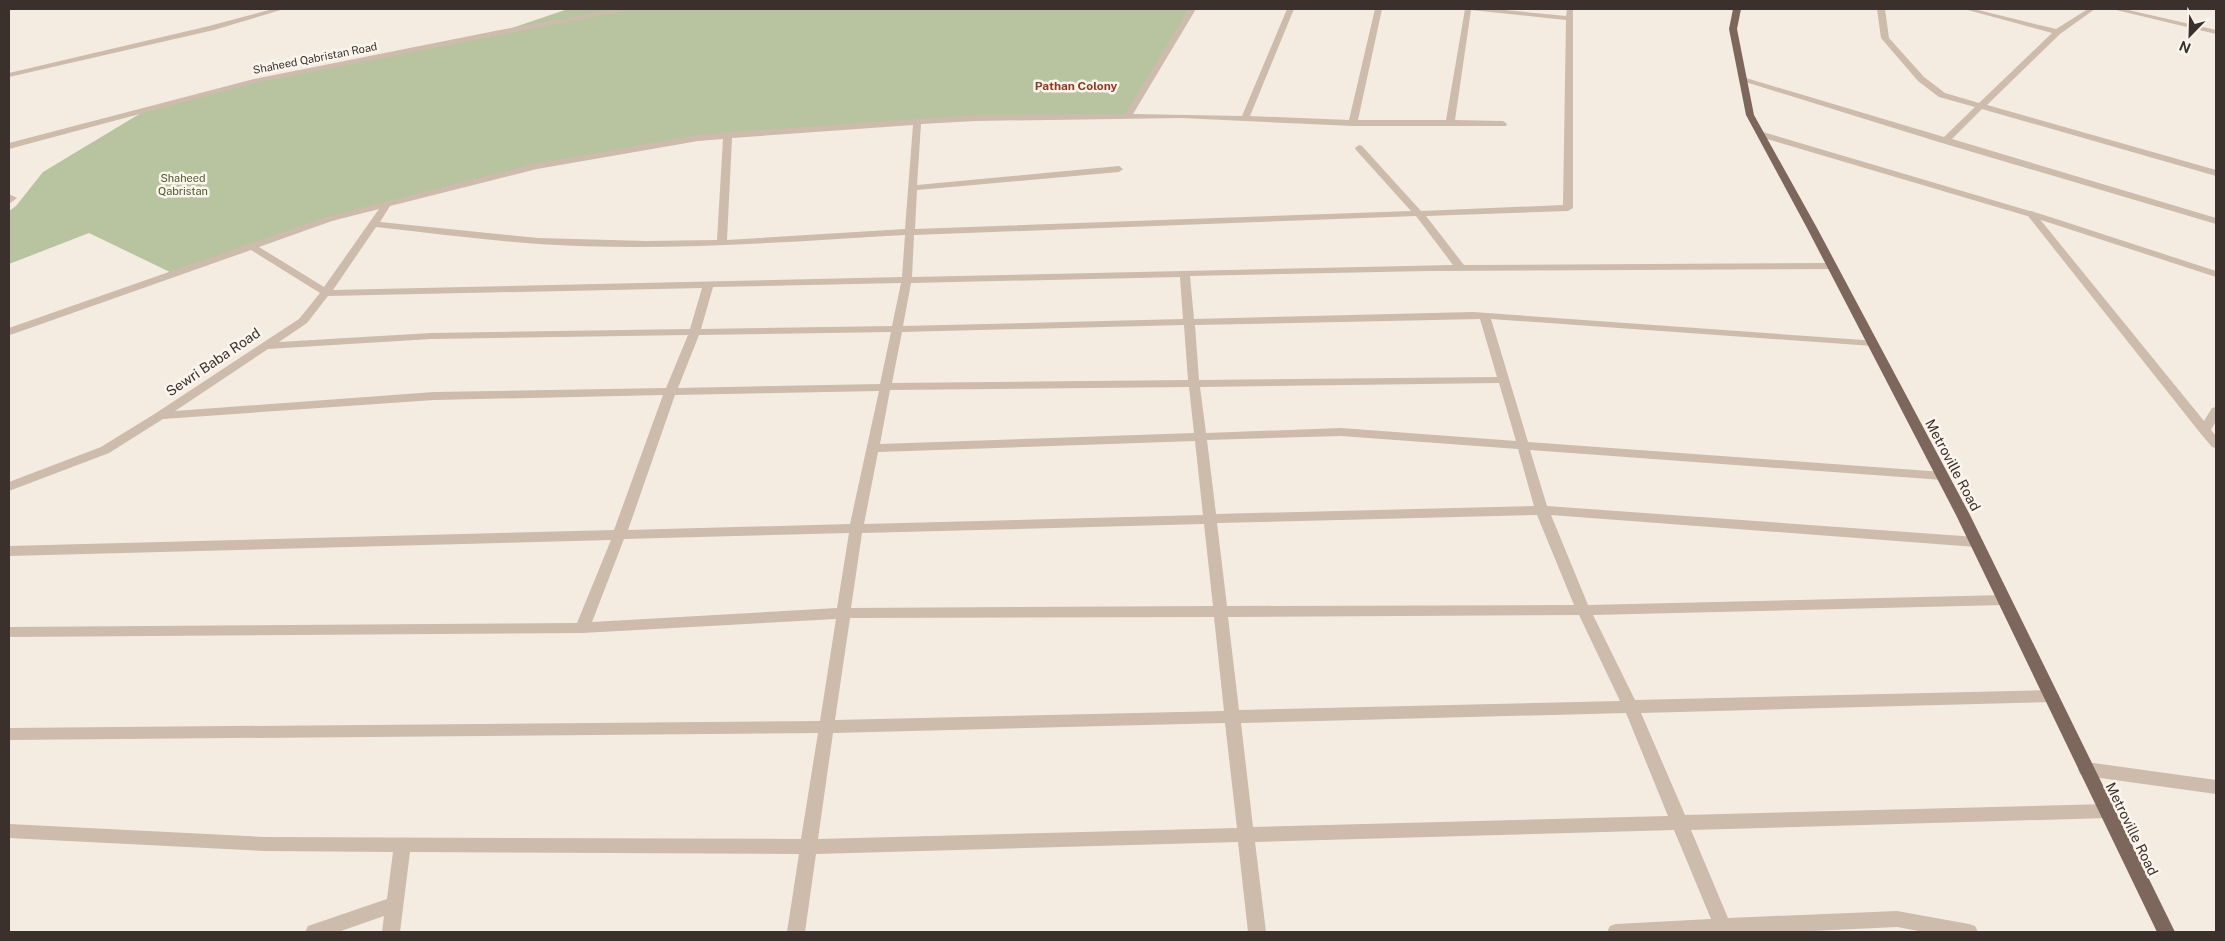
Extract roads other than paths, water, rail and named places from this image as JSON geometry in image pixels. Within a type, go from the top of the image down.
[{"type":"main road","name":"Metroville Road","points":[[1737,9],[1733,29],[1750,115],[1873,343],[1976,542],[2166,932]]},
{"type":"street","points":[[9,74],[211,28],[280,9]]},
{"type":"street","name":"Shaheed Qabristan Road","points":[[9,146],[254,81],[630,9]]},
{"type":"street","points":[[1127,117],[1192,9]]},
{"type":"street","points":[[1245,119],[1291,9]]},
{"type":"street","points":[[1353,123],[1379,9]]},
{"type":"street","points":[[1450,122],[1468,9]]},
{"type":"street","points":[[373,224],[538,241],[646,244],[910,232],[1568,208],[1570,13],[1474,9]]},
{"type":"street","points":[[1881,9],[1885,38],[1921,79],[1942,95],[2216,173]]},
{"type":"street","points":[[1967,9],[2057,32]]},
{"type":"street","points":[[1946,141],[2057,32],[2092,9]]},
{"type":"street","points":[[2116,9],[2216,32]]},
{"type":"street","points":[[1743,80],[2216,221]]},
{"type":"street","points":[[9,332],[329,219],[537,166],[698,138],[976,118],[1127,117],[1353,123],[1450,122],[1503,124]]},
{"type":"street","points":[[796,932],[856,529],[906,280],[917,122]]},
{"type":"street","points":[[1760,134],[2031,214],[2216,274]]},
{"type":"street","points":[[722,242],[728,135]]},
{"type":"street","points":[[1359,148],[1419,214],[1462,268]]},
{"type":"street","points":[[913,188],[1119,169]]},
{"type":"street","name":"Sewri Baba Road","points":[[9,487],[105,450],[160,416],[303,321],[326,292],[387,204]]},
{"type":"street","points":[[2031,214],[2216,444]]},
{"type":"street","points":[[250,246],[326,292],[1462,268],[1832,266]]},
{"type":"street","points":[[1185,274],[1194,383],[1257,932]]},
{"type":"street","points":[[582,628],[620,536],[670,392],[695,332],[708,285]]},
{"type":"street","points":[[265,346],[431,336],[897,329],[1485,316],[1873,343]]},
{"type":"street","points":[[1485,316],[1542,510],[1584,610],[1631,707],[1724,930]]},
{"type":"street","points":[[160,416],[434,396],[885,387],[1504,380]]},
{"type":"street","points":[[2205,431],[2216,411]]},
{"type":"street","points":[[872,448],[1341,432],[1942,476]]},
{"type":"street","points":[[9,550],[620,536],[1542,510],[1976,542]]},
{"type":"street","points":[[9,632],[582,628],[843,613],[1584,610],[2004,600]]},
{"type":"street","points":[[9,734],[826,727],[2051,696]]},
{"type":"street","points":[[2086,769],[2216,787]]},
{"type":"street","points":[[9,831],[264,844],[808,846],[2107,811]]},
{"type":"street","points":[[391,932],[403,844]]},
{"type":"street","points":[[314,932],[394,905]]},
{"type":"street","points":[[1616,932],[1724,930],[1897,919],[1969,932]]},
{"type":"district","name":"Pathan Colony","points":[[1076,86]]},
{"type":"park label","name":"Shaheed Qabristan","points":[[183,184]]}]
